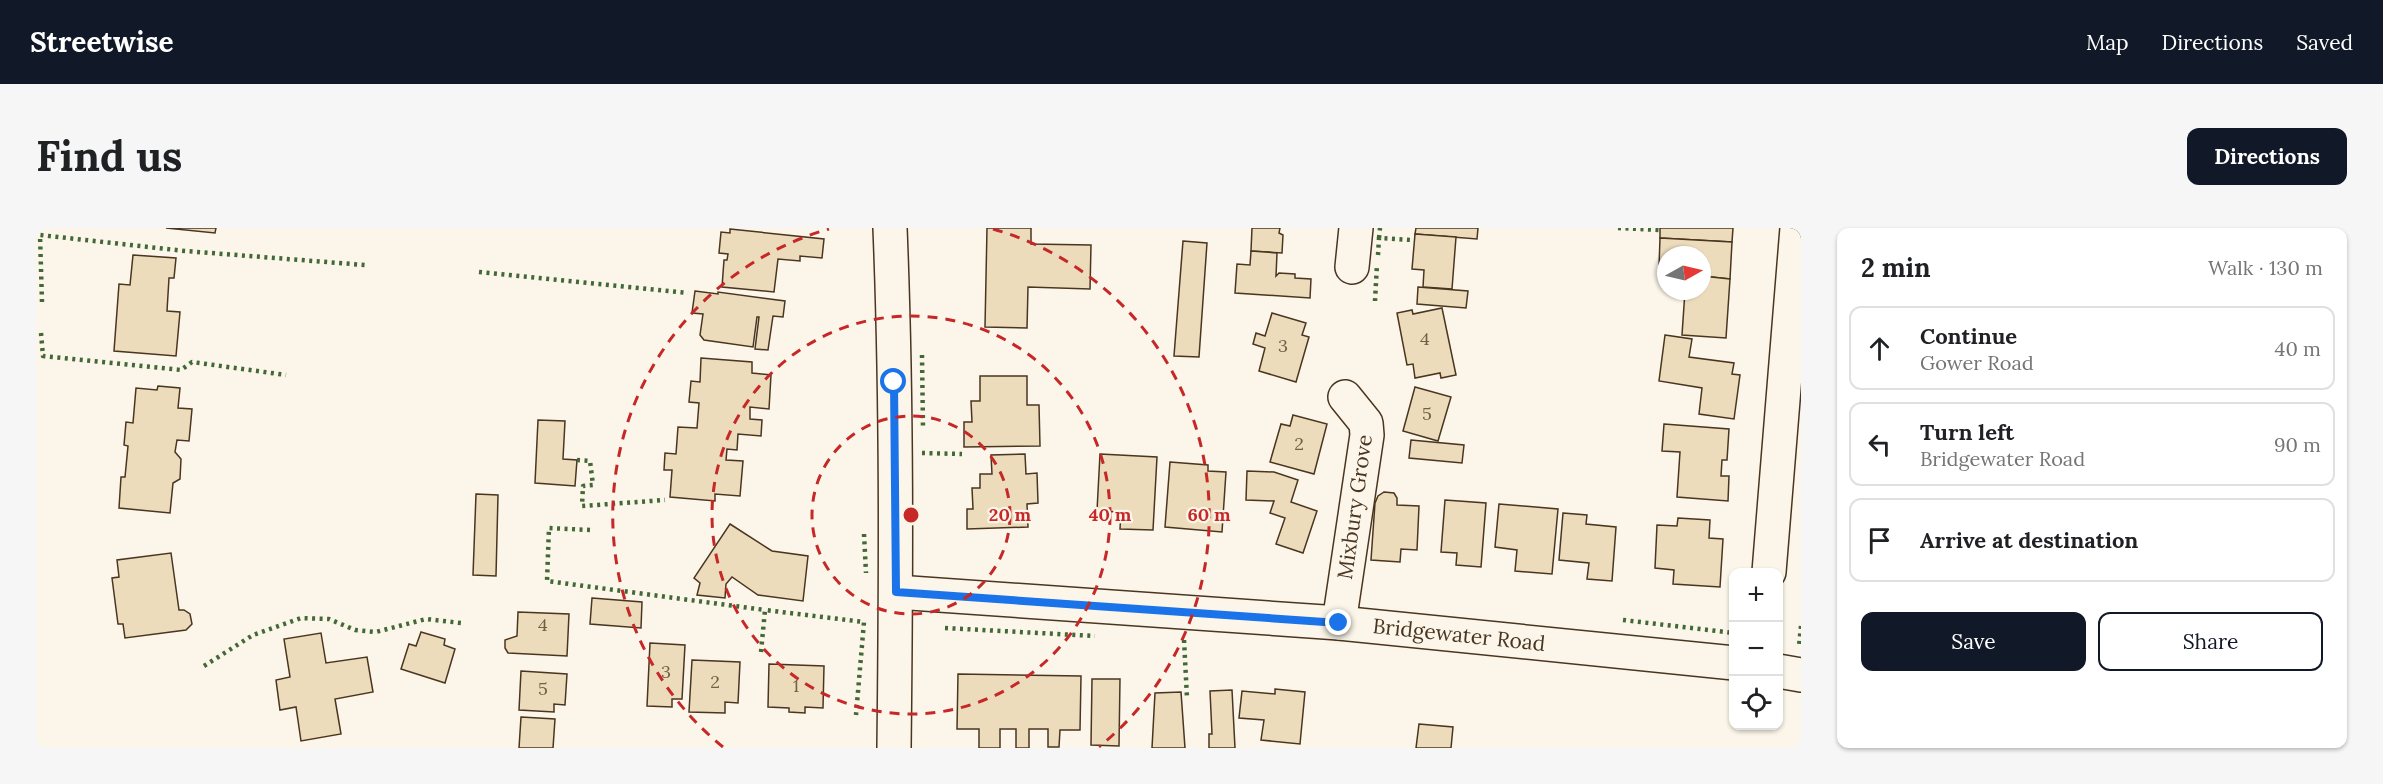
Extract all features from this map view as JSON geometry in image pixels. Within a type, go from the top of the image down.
[{"type":"street","points":[[890,228],[894,334],[896,592],[894,748]]},
{"type":"street","points":[[1352,267],[1356,228]]},
{"type":"street","points":[[1768,568],[1797,228]]},
{"type":"street","name":"Mixbury Grove","points":[[1339,623],[1367,435],[1366,423],[1345,397]]},
{"type":"street","name":"Bridgewater Road","points":[[896,592],[1339,623],[1729,662]]},
{"type":"street","points":[[1783,672],[1801,675]]},
{"type":"building","points":[[166,228],[216,228],[215,233]]},
{"type":"building","points":[[987,228],[1031,228],[1031,244],[1091,245],[1090,289],[1028,287],[1027,328],[985,327]]},
{"type":"building","points":[[1252,228],[1280,228],[1279,233],[1283,235],[1282,253],[1251,251]]},
{"type":"building","points":[[1416,228],[1478,228],[1477,239],[1415,234]]},
{"type":"building","points":[[1660,228],[1733,228],[1732,242],[1660,238]]},
{"type":"building","points":[[730,229],[824,239],[822,258],[800,256],[800,261],[778,259],[774,292],[722,287],[724,260],[727,260],[728,254],[719,253],[721,232],[730,233]]},
{"type":"building","points":[[1415,234],[1456,237],[1452,289],[1423,287],[1424,270],[1412,269]]},
{"type":"building","points":[[1660,238],[1732,242],[1730,279],[1711,277],[1711,246],[1660,246]]},
{"type":"building","points":[[1183,241],[1207,243],[1199,357],[1174,356]]},
{"type":"building","points":[[1251,251],[1277,253],[1276,276],[1279,273],[1295,274],[1295,278],[1311,279],[1310,298],[1235,293],[1237,264],[1250,265]]},
{"type":"building","points":[[133,255],[176,258],[174,278],[169,278],[167,311],[180,312],[176,356],[114,351],[119,284],[130,285]]},
{"type":"building","points":[[1711,277],[1730,279],[1726,338],[1682,335],[1684,300],[1711,300]]},
{"type":"building","points":[[1418,287],[1468,291],[1466,308],[1417,304]]},
{"type":"building","points":[[695,291],[785,301],[783,317],[773,316],[768,350],[755,349],[759,317],[757,317],[753,347],[704,340],[700,335],[703,314],[692,313]]},
{"type":"building","points":[[1442,308],[1456,375],[1441,378],[1440,373],[1415,378],[1413,364],[1407,365],[1397,313],[1412,310],[1413,314]]},
{"type":"building","points":[[1272,313],[1306,323],[1302,335],[1309,337],[1296,382],[1259,371],[1265,348],[1253,344],[1256,333],[1265,336]]},
{"type":"building","points":[[1665,335],[1692,339],[1689,357],[1734,363],[1732,374],[1740,375],[1734,419],[1699,414],[1702,388],[1659,381]]},
{"type":"building","points":[[701,358],[752,362],[752,373],[771,375],[769,409],[750,407],[750,419],[762,420],[761,436],[738,434],[737,450],[727,449],[726,460],[743,461],[740,496],[715,494],[715,501],[670,497],[672,470],[664,470],[665,453],[676,454],[678,427],[697,428],[699,403],[689,402],[691,381],[700,382]]},
{"type":"building","points":[[980,376],[1027,376],[1027,405],[1039,405],[1040,446],[964,447],[964,422],[972,422],[971,401],[980,401]]},
{"type":"building","points":[[158,386],[180,388],[178,408],[192,409],[189,441],[177,440],[175,452],[181,459],[180,479],[173,483],[170,513],[119,508],[121,477],[125,477],[128,446],[124,445],[126,422],[133,423],[136,388],[157,390]]},
{"type":"building","points":[[1415,387],[1451,397],[1438,441],[1403,431]]},
{"type":"building","points":[[1293,415],[1327,424],[1314,474],[1270,462],[1281,424],[1290,426]]},
{"type":"building","points":[[538,420],[565,421],[563,459],[577,460],[575,486],[535,483]]},
{"type":"building","points":[[1664,424],[1729,429],[1727,460],[1722,460],[1721,476],[1729,476],[1728,501],[1677,497],[1680,452],[1662,451]]},
{"type":"building","points":[[1411,440],[1464,445],[1462,463],[1409,458]]},
{"type":"building","points":[[1025,454],[1026,474],[1037,473],[1038,503],[1027,504],[1028,527],[967,529],[967,509],[973,509],[972,488],[980,488],[980,474],[992,474],[991,455]]},
{"type":"building","points":[[1100,454],[1157,457],[1153,530],[1120,529],[1121,512],[1097,511]]},
{"type":"building","points":[[1170,462],[1208,465],[1208,471],[1226,472],[1222,532],[1165,527]]},
{"type":"building","points":[[1247,471],[1274,472],[1298,480],[1291,502],[1317,511],[1303,553],[1276,544],[1285,518],[1270,513],[1274,501],[1246,500]]},
{"type":"building","points":[[1384,492],[1394,493],[1397,505],[1419,506],[1417,550],[1401,549],[1400,562],[1371,560],[1375,503],[1378,496]]},
{"type":"building","points":[[476,494],[498,495],[496,576],[473,575]]},
{"type":"building","points":[[1445,500],[1486,503],[1481,567],[1456,565],[1457,553],[1441,552]]},
{"type":"building","points":[[1499,504],[1558,509],[1552,574],[1515,571],[1517,550],[1495,547]]},
{"type":"building","points":[[1563,513],[1587,515],[1586,524],[1616,527],[1612,581],[1587,579],[1589,563],[1559,560]]},
{"type":"building","points":[[1678,518],[1710,520],[1709,538],[1723,539],[1720,587],[1673,584],[1674,570],[1655,568],[1657,525],[1677,526]]},
{"type":"building","points":[[730,524],[772,551],[808,556],[803,601],[758,595],[732,577],[726,584],[725,598],[697,595],[700,583],[694,578]]},
{"type":"building","points":[[171,553],[179,610],[190,614],[192,624],[186,630],[125,638],[123,624],[118,624],[112,578],[119,577],[117,560]]},
{"type":"building","points":[[592,598],[642,602],[641,628],[590,624]]},
{"type":"building","points":[[518,612],[569,614],[567,656],[508,653],[505,640],[517,636]]},
{"type":"building","points":[[421,632],[445,639],[444,645],[455,649],[445,683],[401,669],[409,644],[416,646]]},
{"type":"building","points":[[321,633],[326,663],[367,657],[373,692],[335,699],[341,734],[301,741],[296,707],[280,710],[276,680],[290,677],[284,639]]},
{"type":"building","points":[[650,643],[685,645],[682,699],[672,699],[672,707],[647,706]]},
{"type":"building","points":[[692,660],[740,662],[738,703],[725,702],[725,713],[689,712]]},
{"type":"building","points":[[769,664],[824,666],[823,708],[805,707],[805,713],[789,712],[789,708],[768,707]]},
{"type":"building","points":[[521,671],[567,674],[565,705],[554,704],[554,712],[519,710]]},
{"type":"building","points":[[958,674],[1081,676],[1080,730],[1060,730],[1059,747],[1048,747],[1048,729],[1029,729],[1029,748],[1016,748],[1016,729],[1000,729],[1000,748],[979,748],[979,729],[957,729]]},
{"type":"building","points":[[1092,679],[1120,679],[1119,746],[1091,745]]},
{"type":"building","points":[[1275,689],[1305,692],[1300,744],[1261,740],[1264,720],[1239,718],[1242,691],[1275,694]]},
{"type":"building","points":[[1232,690],[1235,748],[1209,748],[1209,734],[1212,734],[1210,691]]},
{"type":"building","points":[[1181,692],[1185,748],[1152,748],[1155,693]]},
{"type":"building","points":[[521,717],[555,719],[553,748],[519,748]]},
{"type":"building","points":[[1419,724],[1453,727],[1451,748],[1416,748]]},
{"type":"hedge","points":[[1379,238],[1380,228]]},
{"type":"hedge","points":[[1618,228],[1660,230]]},
{"type":"hedge","points":[[42,302],[40,235],[185,251],[365,265]]},
{"type":"hedge","points":[[1378,255],[1379,238],[1412,240]]},
{"type":"hedge","points":[[1375,301],[1377,264]]},
{"type":"hedge","points":[[479,272],[688,293]]},
{"type":"hedge","points":[[41,333],[43,356],[181,370],[192,362],[286,375]]},
{"type":"hedge","points":[[922,355],[923,428]]},
{"type":"hedge","points":[[922,453],[962,454]]},
{"type":"hedge","points":[[577,460],[590,461],[593,485],[583,486],[582,506],[665,500]]},
{"type":"hedge","points":[[590,530],[549,528],[547,581],[765,610]]},
{"type":"hedge","points":[[864,534],[866,573]]},
{"type":"hedge","points":[[761,652],[765,610],[864,622],[856,715]]},
{"type":"hedge","points":[[204,666],[253,635],[301,618],[329,619],[355,630],[376,632],[426,619],[461,623]]},
{"type":"hedge","points":[[1623,620],[1729,632]]},
{"type":"hedge","points":[[1801,626],[1799,646],[1801,646]]},
{"type":"hedge","points":[[945,628],[1095,636]]},
{"type":"hedge","points":[[1184,640],[1187,698]]},
{"type":"route","points":[[894,382],[896,592],[1339,623]]}]
